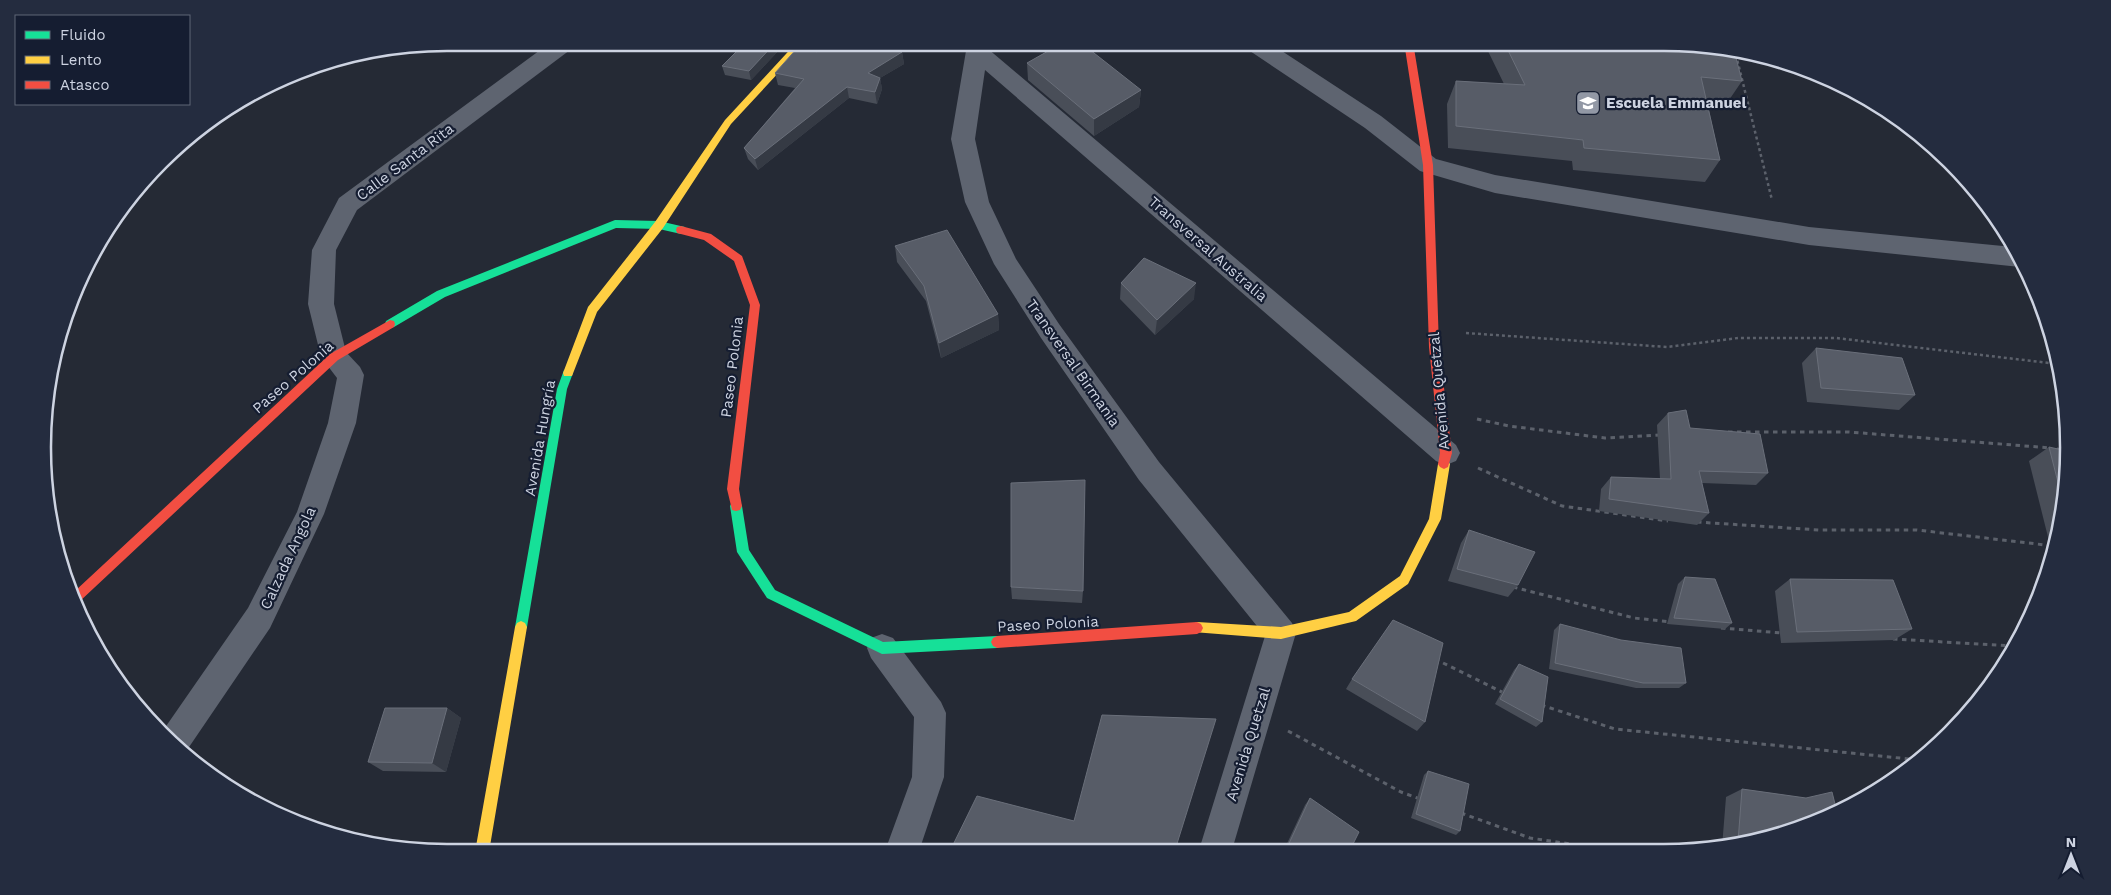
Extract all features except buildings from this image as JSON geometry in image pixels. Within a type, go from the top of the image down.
[{"type":"street","name":"Calle Santa Rita","points":[[334,358],[321,304],[324,250],[348,204],[554,51]]},
{"type":"street","name":"Avenida Hungría","points":[[483,844],[504,716],[538,539],[562,389],[592,310],[659,225],[728,122],[795,51]]},
{"type":"street","name":"Transversal Birmania","points":[[975,51],[964,138],[977,202],[1006,264],[1050,331],[1148,470],[1281,633]]},
{"type":"street","name":"Transversal Australia","points":[[981,51],[1446,453]]},
{"type":"street","points":[[1266,51],[1374,122],[1428,165],[1495,184],[1809,236],[2011,256]]},
{"type":"street","name":"Avenida Quetzal","points":[[1218,844],[1281,633],[1352,617],[1404,580],[1435,519],[1446,453],[1433,331],[1428,165],[1409,51]]},
{"type":"street","name":"Paseo Polonia","points":[[79,595],[334,358],[442,294],[615,224],[659,225],[707,237],[738,260],[755,305],[733,489],[743,552],[772,594],[882,648],[1103,636],[1197,628],[1281,633]]},
{"type":"street","name":"Calzada Angola","points":[[177,737],[259,618],[310,514],[342,423],[351,375],[334,358]]},
{"type":"street","points":[[882,648],[930,713],[928,778],[904,844]]},
{"type":"path","points":[[1737,58],[1780,231]]},
{"type":"path","points":[[1433,331],[1667,347],[1738,338],[1836,338],[2050,363]]},
{"type":"path","points":[[1442,411],[1508,426],[1605,438],[1672,435]]},
{"type":"path","points":[[1719,432],[1784,428],[1955,439],[2060,449]]},
{"type":"path","points":[[1446,453],[1562,506],[1670,521]]},
{"type":"path","points":[[1690,522],[1819,530],[1917,530],[2047,545]]},
{"type":"path","points":[[1510,586],[1634,618],[1672,622]]},
{"type":"path","points":[[1719,628],[1786,634]]},
{"type":"path","points":[[1885,639],[2007,646]]},
{"type":"path","points":[[1430,656],[1509,694]]},
{"type":"path","points":[[1536,703],[1616,729],[1909,759]]},
{"type":"path","points":[[1257,714],[1401,792],[1429,802]]},
{"type":"path","points":[[1456,812],[1530,838],[1570,844]]},
{"type":"traffic: fast","points":[[390,324],[441,294],[615,224],[659,225],[681,230]]},
{"type":"traffic: fast","points":[[521,627],[562,389],[568,373]]},
{"type":"traffic: fast","points":[[736,506],[743,552],[771,594],[882,648],[997,642]]},
{"type":"traffic: slow","points":[[568,373],[592,310],[659,225],[728,122],[795,51]]},
{"type":"traffic: slow","points":[[1197,628],[1281,633],[1352,617],[1404,580],[1435,519],[1444,464]]},
{"type":"traffic: slow","points":[[483,844],[521,627]]},
{"type":"traffic: jam","points":[[1409,51],[1428,165],[1434,347],[1446,453],[1444,464]]},
{"type":"traffic: jam","points":[[681,230],[707,237],[738,259],[755,305],[733,489],[736,506]]},
{"type":"traffic: jam","points":[[79,595],[334,357],[390,324]]},
{"type":"traffic: jam","points":[[997,642],[1197,628]]},
{"type":"place","name":"Escuela Emmanuel","points":[[1588,103]]}]
